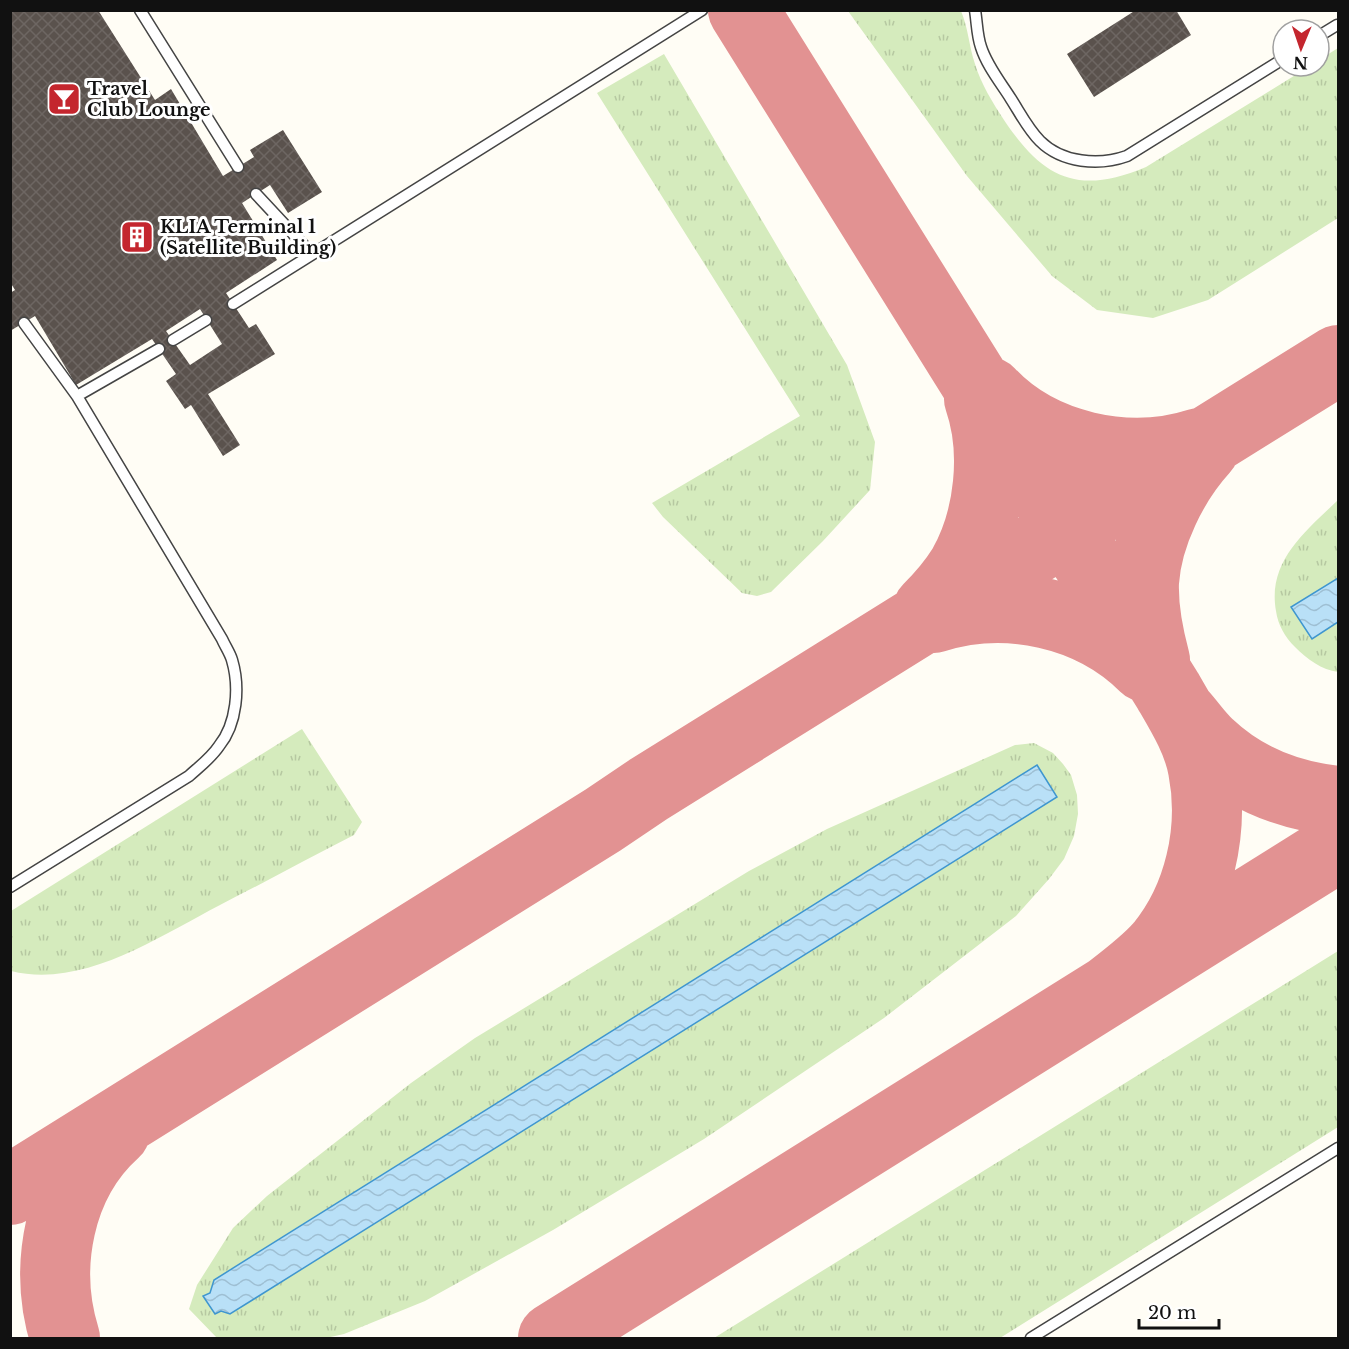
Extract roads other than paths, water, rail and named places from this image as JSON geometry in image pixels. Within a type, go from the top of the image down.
[{"type":"lane","points":[[140,10],[238,167]]},
{"type":"lane","points":[[233,303],[702,10]]},
{"type":"lane","points":[[975,10],[981,47],[987,61],[1030,129],[1041,142],[1052,150],[1074,159],[1102,162],[1127,156],[1271,66]]},
{"type":"lane","points":[[256,194],[311,253]]},
{"type":"lane","points":[[173,340],[206,320]]},
{"type":"lane","points":[[10,886],[208,760],[221,744],[230,726],[235,705],[236,682],[232,659],[222,639],[77,396],[24,323]]},
{"type":"lane","points":[[77,396],[159,349]]},
{"type":"lane","points":[[1031,1338],[1338,1148]]},
{"type":"water","points":[[1338,578],[1338,622],[1312,639],[1291,607]]},
{"type":"water","points":[[1037,765],[1057,797],[230,1314],[221,1311],[215,1314],[203,1296],[210,1293],[214,1280]]},
{"type":"place","name":"Travel Club Lounge","points":[[64,99]]},
{"type":"place","name":"KLIA Terminal 1 (Satellite Building)","points":[[137,237]]}]
